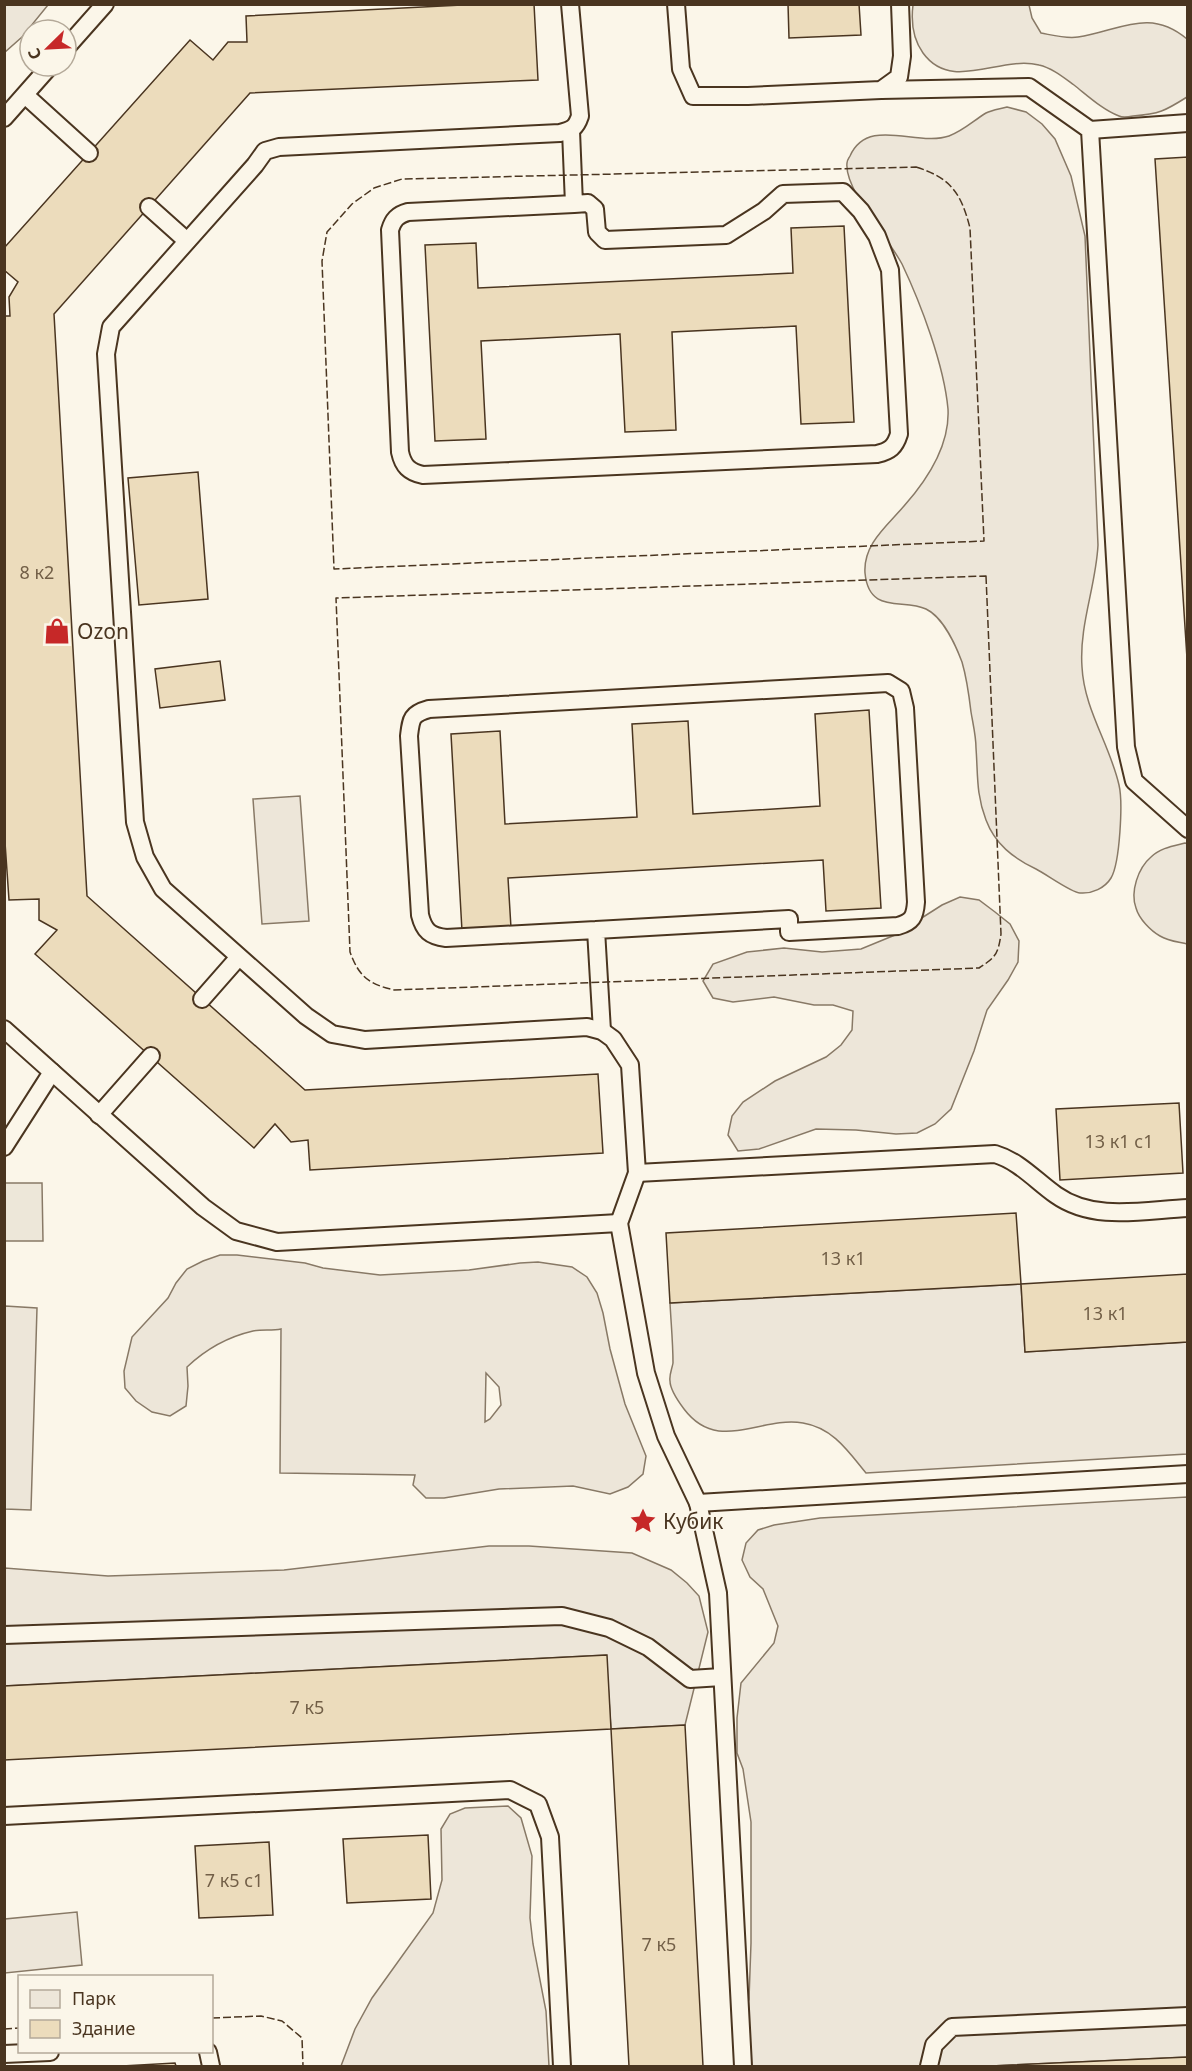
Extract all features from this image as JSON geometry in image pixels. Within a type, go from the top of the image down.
[{"type":"lane","points":[[78,34],[105,4]]},
{"type":"lane","points":[[570,4],[580,116],[571,131],[279,147],[265,151],[111,327],[106,354],[135,822],[145,857],[163,889],[238,958],[306,1016],[332,1034],[365,1040],[587,1026],[614,1038],[630,1065],[637,1173],[619,1223],[646,1373],[666,1436],[698,1503],[718,1593],[743,2067]]},
{"type":"lane","points":[[676,4],[681,69],[693,96],[1029,87],[1090,130],[1188,123]]},
{"type":"lane","points":[[881,90],[899,76],[902,56],[900,4]]},
{"type":"lane","points":[[4,118],[40,78]]},
{"type":"lane","points":[[25,95],[89,153]]},
{"type":"lane","points":[[1090,130],[1126,747],[1134,781],[1188,829]]},
{"type":"lane","points":[[571,131],[574,204]]},
{"type":"lane","points":[[843,192],[861,211],[877,236],[891,270],[899,434],[896,444],[889,451],[877,454],[423,475],[412,473],[403,464],[400,452],[390,231],[393,222],[398,215],[408,212],[574,204],[588,203],[595,209],[597,232],[605,240],[645,239],[726,235],[764,210],[783,194],[843,192]]},
{"type":"lane","points":[[149,207],[188,241]]},
{"type":"lane","points":[[888,683],[901,692],[905,708],[916,903],[915,915],[909,922],[898,926],[789,932],[789,920],[596,930],[446,939],[434,936],[423,928],[420,915],[409,736],[411,721],[418,712],[441,708],[888,683]]},
{"type":"lane","points":[[596,930],[602,1031]]},
{"type":"lane","points":[[202,999],[238,958]]},
{"type":"lane","points":[[4,1029],[211,1213],[236,1231],[277,1242],[619,1223]]},
{"type":"lane","points":[[99,1115],[151,1056]]},
{"type":"lane","points":[[4,1147],[52,1072]]},
{"type":"lane","points":[[637,1173],[995,1154],[1008,1158],[1058,1196],[1078,1207],[1101,1213],[1188,1208]]},
{"type":"lane","points":[[698,1503],[1188,1474]]},
{"type":"lane","points":[[4,1635],[562,1616],[609,1628],[648,1647],[690,1679],[722,1677]]},
{"type":"lane","points":[[4,1816],[510,1790],[538,1804],[550,1837],[562,2067]]},
{"type":"lane","points":[[929,2067],[934,2045],[952,2028],[1188,2016]]},
{"type":"lane","points":[[4,2054],[27,2053]]},
{"type":"green space","points":[[5,4],[48,5],[37,18],[18,18],[18,41],[5,52]]},
{"type":"green space","points":[[913,5],[1029,5],[1032,18],[1041,33],[1064,37],[1078,37],[1134,24],[1160,24],[1173,29],[1187,39],[1187,97],[1156,113],[1122,117],[1101,106],[1057,73],[1039,65],[1024,63],[962,72],[948,70],[935,65],[920,48],[914,30]]},
{"type":"green space","points":[[1007,107],[1026,112],[1042,124],[1055,139],[1071,176],[1085,236],[1098,545],[1083,636],[1082,667],[1087,698],[1115,770],[1121,805],[1119,846],[1111,878],[1102,887],[1085,893],[1071,890],[1020,860],[994,836],[980,802],[976,739],[968,687],[962,662],[952,640],[938,618],[926,609],[888,603],[873,595],[865,573],[868,553],[877,536],[913,496],[929,474],[945,436],[948,409],[937,354],[917,297],[902,264],[852,187],[847,161],[858,144],[869,138],[881,135],[923,138],[949,136],[986,113]]},
{"type":"green space","points":[[300,796],[309,921],[262,924],[253,799]]},
{"type":"green space","points":[[1188,844],[1187,944],[1163,938],[1149,928],[1134,902],[1136,881],[1146,862],[1163,849]]},
{"type":"green space","points":[[960,897],[979,900],[1010,924],[1019,941],[1018,962],[987,1010],[951,1109],[935,1124],[917,1133],[896,1134],[816,1129],[759,1149],[738,1151],[728,1135],[732,1116],[743,1102],[775,1081],[826,1057],[841,1045],[852,1030],[853,1011],[833,1005],[814,1005],[774,997],[733,1002],[713,998],[703,981],[713,964],[747,952],[784,948],[822,952],[861,949],[895,935],[942,905]]},
{"type":"green space","points":[[220,1255],[237,1255],[380,1275],[469,1270],[538,1262],[572,1267],[587,1277],[597,1293],[625,1404],[646,1456],[643,1474],[628,1487],[610,1494],[573,1486],[499,1489],[444,1498],[426,1498],[413,1485],[415,1475],[280,1473],[281,1329],[256,1330],[226,1340],[209,1349],[187,1367],[186,1406],[170,1416],[152,1412],[136,1401],[125,1388],[124,1371],[132,1337],[168,1298],[187,1269]],"holes":[[[486,1373],[499,1387],[501,1405],[485,1422]]]},
{"type":"green space","points":[[1021,1284],[1025,1352],[1187,1342],[1187,1454],[866,1473],[839,1442],[814,1426],[787,1422],[740,1430],[711,1429],[697,1422],[684,1409],[671,1388],[673,1356],[670,1303]]},
{"type":"green space","points":[[5,1306],[37,1308],[31,1510],[5,1509]]},
{"type":"green space","points":[[1187,1497],[1187,2057],[991,2066],[734,2066],[749,1999],[751,1943],[751,1822],[743,1769],[737,1753],[737,1718],[741,1683],[774,1643],[778,1626],[763,1589],[750,1577],[742,1560],[746,1543],[758,1530],[774,1525],[820,1518]]},
{"type":"green space","points":[[489,1546],[529,1546],[632,1553],[671,1570],[687,1583],[699,1596],[708,1632],[685,1725],[611,1729],[606,1655],[5,1686],[5,1568],[108,1576],[284,1570]]},
{"type":"green space","points":[[508,1806],[521,1818],[532,1856],[530,1918],[546,2011],[549,2066],[341,2066],[355,2029],[372,1998],[433,1913],[442,1880],[441,1829],[450,1814],[465,1808]]},
{"type":"green space","points":[[77,1912],[82,1965],[5,1973],[5,1919]]},
{"type":"shaded area","points":[[5,1183],[42,1183],[43,1241],[5,1241]]},
{"type":"building","points":[[482,4],[534,4],[538,80],[250,93],[54,314],[87,896],[305,1090],[598,1074],[603,1153],[310,1170],[308,1140],[291,1142],[275,1124],[254,1148],[35,954],[57,930],[39,920],[39,899],[9,900],[4,828],[4,316],[10,316],[9,297],[18,282],[4,270],[4,248],[190,40],[213,60],[228,42],[247,42],[246,16]]},
{"type":"building","points":[[788,4],[859,4],[861,35],[789,38]]},
{"type":"building","points":[[1188,157],[1188,674],[1155,159]]},
{"type":"building","points":[[844,226],[854,422],[801,424],[796,326],[672,332],[676,430],[625,432],[620,334],[481,341],[486,439],[435,441],[425,245],[476,243],[478,288],[793,273],[791,228]]},
{"type":"building","points":[[198,472],[208,599],[139,605],[128,478]]},
{"type":"building","points":[[220,661],[225,700],[160,708],[155,669]]},
{"type":"building","points":[[869,710],[881,908],[826,911],[823,860],[508,878],[511,928],[462,931],[451,734],[500,731],[505,824],[637,817],[632,724],[688,721],[693,814],[820,806],[815,714]]},
{"type":"building","points":[[1179,1103],[1183,1173],[1060,1180],[1056,1109]]},
{"type":"building","points":[[1016,1213],[1021,1284],[670,1303],[666,1233]]},
{"type":"building","points":[[1188,1274],[1188,1342],[1025,1352],[1021,1284]]},
{"type":"building","points":[[607,1655],[611,1729],[4,1760],[4,1686]]},
{"type":"building","points":[[685,1725],[703,2066],[629,2066],[611,1729]]},
{"type":"building","points":[[428,1835],[431,1899],[347,1903],[343,1839]]},
{"type":"building","points":[[269,1842],[273,1915],[199,1918],[195,1846]]},
{"type":"building","points":[[1188,2057],[1188,2066],[991,2066]]},
{"type":"building","points":[[175,2063],[176,2066],[122,2066]]},
{"type":"fence","points":[[916,167],[938,176],[953,188],[963,205],[970,228],[984,541],[334,569],[322,261],[327,232],[352,204],[374,188],[402,179],[916,167]]},
{"type":"fence","points":[[986,576],[1001,934],[995,954],[979,968],[394,990],[371,982],[357,968],[350,952],[336,598],[986,576]]},
{"type":"fence","points":[[213,2018],[261,2016],[282,2021],[302,2038],[303,2066]]},
{"type":"fence","points":[[4,2029],[18,2028]]},
{"type":"place","name":"Ozon","points":[[57,631]]},
{"type":"place","name":"Кубик","points":[[643,1521]]}]
